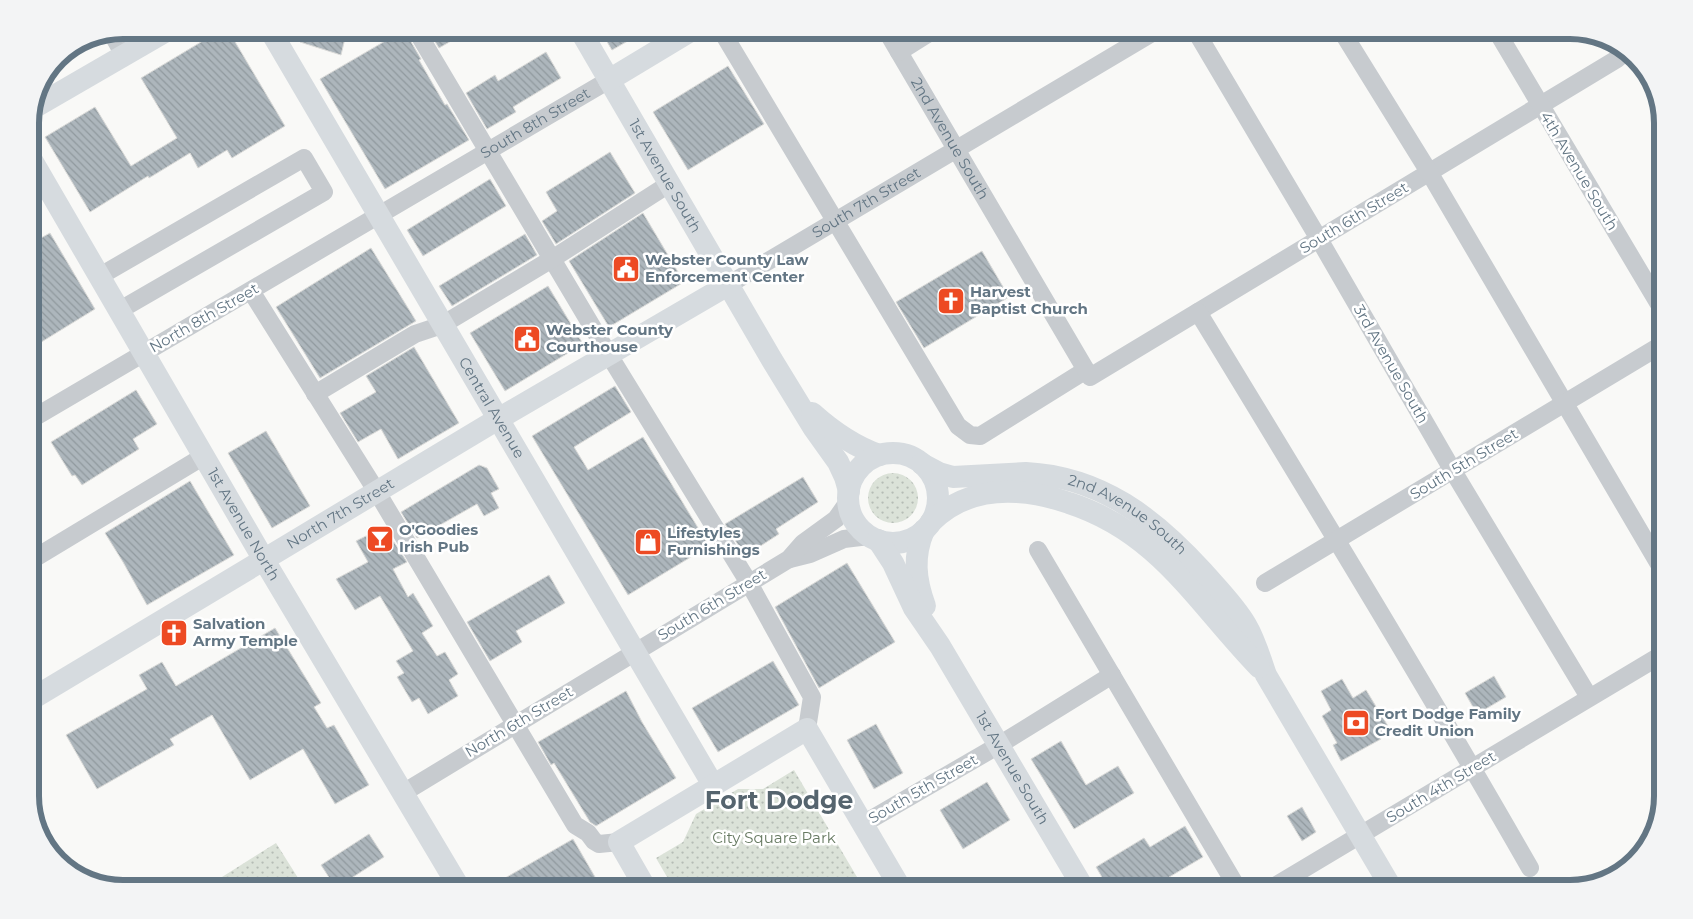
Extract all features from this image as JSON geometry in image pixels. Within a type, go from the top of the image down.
[{"type":"main road","points":[[42,103],[152,39]]},
{"type":"main road","name":"Central Avenue","points":[[275,39],[713,785]]},
{"type":"main road","name":"1st Avenue South","points":[[585,39],[817,434],[838,462],[845,477],[848,496],[856,522],[874,538],[893,563],[914,608],[940,646],[1079,880]]},
{"type":"main road","name":"South 8th Street","points":[[609,80],[677,39]]},
{"type":"main road","name":"1st Avenue North","points":[[39,172],[264,560],[455,880]]},
{"type":"main road","name":"South 7th Street","points":[[498,420],[728,285]]},
{"type":"main road","name":"1st Avenue South","points":[[796,398],[832,430],[859,447],[879,455],[896,453],[906,455],[922,464],[929,471],[936,487],[937,506],[918,543],[916,569],[920,590],[940,646]]},
{"type":"main road","name":"North 7th Street","points":[[39,695],[498,420]]},
{"type":"main road","points":[[848,496],[851,481],[856,471],[863,464],[879,455]]},
{"type":"main road","name":"2nd Avenue South","points":[[922,464],[939,473],[953,477],[961,478],[1006,473],[1037,474],[1090,486],[1130,507],[1148,519],[1174,542],[1220,590],[1247,628],[1266,675],[1387,880]]},
{"type":"main road","name":"2nd Avenue South","points":[[927,526],[954,503],[977,495],[1007,491],[1055,498],[1107,518],[1128,531],[1161,558],[1194,592],[1237,644],[1266,675]]},
{"type":"main road","points":[[874,538],[887,542],[902,541],[917,536],[927,526]]},
{"type":"main road","points":[[641,880],[619,842],[807,729],[896,880]]},
{"type":"street","points":[[115,39],[124,55]]},
{"type":"street","points":[[421,39],[609,354],[749,583],[812,697],[807,729]]},
{"type":"street","name":"South 6th Street","points":[[726,39],[958,426],[970,435],[980,436],[1198,312],[1620,55]]},
{"type":"street","name":"2nd Avenue South","points":[[891,39],[1088,374]]},
{"type":"street","points":[[899,52],[920,39]]},
{"type":"street","name":"South 7th Street","points":[[728,285],[1142,39]]},
{"type":"street","name":"3rd Avenue South","points":[[1200,39],[1453,471],[1589,697]]},
{"type":"street","points":[[1347,39],[1429,172],[1654,556]]},
{"type":"street","name":"4th Avenue South","points":[[1501,39],[1654,297]]},
{"type":"street","name":"South 8th Street","points":[[378,217],[609,80]]},
{"type":"street","points":[[100,276],[304,158],[324,192],[120,310]]},
{"type":"street","points":[[315,394],[415,334],[442,325],[552,259],[669,184]]},
{"type":"street","name":"North 8th Street","points":[[39,415],[378,217]]},
{"type":"street","points":[[251,291],[377,492],[575,825],[599,844],[619,842]]},
{"type":"street","points":[[1198,312],[1337,540],[1473,768],[1530,868]]},
{"type":"street","name":"South 5th Street","points":[[1265,583],[1654,349]]},
{"type":"street","points":[[39,556],[204,456]]},
{"type":"street","name":"South 6th Street","points":[[636,651],[789,559],[803,544],[836,519],[848,496]]},
{"type":"street","name":"South 6th Street","points":[[789,559],[810,554],[844,539],[874,538]]},
{"type":"street","points":[[1038,550],[1233,880]]},
{"type":"street","name":"North 6th Street","points":[[403,793],[636,651]]},
{"type":"street","name":"South 4th Street","points":[[1285,880],[1654,659]]},
{"type":"street","name":"South 5th Street","points":[[863,824],[998,745],[1112,675]]},
{"type":"green space","points":[[888,473],[898,473],[911,480],[918,493],[918,503],[911,516],[898,523],[888,523],[879,519],[872,512],[868,503],[868,493],[872,484],[879,477]]},
{"type":"green space","name":"City Square Park","points":[[794,770],[859,880],[669,880],[656,858],[683,842],[696,814],[738,789],[763,789]]},
{"type":"green space","points":[[276,843],[299,880],[217,880]]},
{"type":"building","points":[[206,39],[233,39],[285,126],[232,158],[227,150],[198,168],[190,153],[149,178],[148,176],[90,212],[45,137],[95,107],[131,166],[177,138],[141,78]]},
{"type":"building","points":[[298,39],[345,39],[341,55],[300,42]]},
{"type":"building","points":[[389,39],[409,39],[445,105],[447,104],[469,140],[385,189],[320,79]]},
{"type":"building","points":[[434,39],[454,39],[439,48]]},
{"type":"building","points":[[605,39],[631,39],[612,50]]},
{"type":"building","points":[[546,52],[561,78],[513,107],[516,112],[487,129],[466,93],[495,75],[498,81]]},
{"type":"building","points":[[728,66],[764,124],[688,170],[653,112]]},
{"type":"building","points":[[610,152],[635,193],[556,244],[542,221],[557,211],[546,192]]},
{"type":"building","points":[[490,179],[506,206],[423,256],[407,230]]},
{"type":"building","name":"Webster County Law Enforcement Center","points":[[643,213],[684,282],[609,327],[569,261]]},
{"type":"building","points":[[50,233],[95,309],[39,343],[39,239]]},
{"type":"building","points":[[525,234],[537,255],[452,306],[439,286]]},
{"type":"building","points":[[371,248],[416,321],[320,378],[276,307]]},
{"type":"building","name":"Harvest Baptist Church","points":[[982,251],[1009,297],[924,348],[896,302]]},
{"type":"building","name":"Webster County Courthouse","points":[[548,286],[583,344],[505,391],[470,333]]},
{"type":"building","points":[[414,347],[459,423],[398,459],[381,429],[358,442],[340,413],[376,392],[366,376]]},
{"type":"building","points":[[615,386],[631,412],[574,447],[588,470],[643,437],[709,546],[628,595],[532,436]]},
{"type":"building","points":[[136,390],[157,424],[133,439],[139,449],[82,485],[75,475],[72,476],[51,442]]},
{"type":"building","points":[[266,431],[310,506],[272,528],[228,453]]},
{"type":"building","points":[[479,465],[487,468],[499,489],[491,493],[499,508],[484,516],[477,504],[417,538],[401,512]]},
{"type":"building","points":[[803,477],[818,502],[776,529],[779,534],[745,556],[725,524]]},
{"type":"building","points":[[190,481],[234,555],[147,605],[105,533]]},
{"type":"building","points":[[384,527],[407,562],[393,569],[408,597],[413,593],[433,626],[422,633],[437,656],[445,652],[458,674],[449,680],[458,696],[428,714],[419,698],[412,702],[397,677],[404,673],[396,661],[413,651],[380,596],[355,610],[336,579],[368,562],[356,541]]},
{"type":"building","points":[[847,563],[895,642],[819,688],[775,607]]},
{"type":"building","points":[[549,575],[565,603],[516,631],[522,642],[490,661],[467,622]]},
{"type":"building","points":[[275,628],[321,703],[314,707],[327,728],[334,725],[369,785],[335,804],[303,749],[250,780],[212,715],[170,739],[174,745],[97,789],[66,735],[147,689],[139,675],[162,662],[176,686]]},
{"type":"building","points":[[773,661],[799,705],[718,752],[692,708]]},
{"type":"building","points":[[1494,676],[1506,697],[1477,714],[1465,693]]},
{"type":"building","name":"Fort Dodge Family Credit Union","points":[[1342,679],[1353,698],[1366,690],[1391,731],[1380,737],[1381,739],[1341,761],[1333,745],[1337,743],[1322,716],[1331,710],[1321,691]]},
{"type":"building","points":[[626,691],[642,722],[676,778],[596,826],[590,822],[554,763],[551,765],[538,742]]},
{"type":"building","points":[[876,724],[903,773],[874,789],[847,740]]},
{"type":"building","points":[[1061,741],[1086,785],[1118,766],[1134,793],[1074,829],[1031,759]]},
{"type":"building","points":[[987,782],[1010,820],[963,849],[940,810]]},
{"type":"building","points":[[1302,807],[1316,832],[1302,841],[1287,816]]},
{"type":"building","points":[[1185,826],[1203,857],[1164,880],[1104,880],[1096,867],[1144,838],[1150,847]]},
{"type":"building","points":[[369,834],[384,857],[348,880],[331,880],[321,865]]},
{"type":"building","points":[[573,839],[597,880],[502,880]]},
{"type":"place","name":"Webster County Law Enforcement Center","points":[[626,269]]},
{"type":"place","name":"Harvest Baptist Church","points":[[951,301]]},
{"type":"place","name":"Webster County Courthouse","points":[[527,339]]},
{"type":"place","name":"O'Goodies Irish Pub","points":[[380,539]]},
{"type":"place","name":"Lifestyles Furnishings","points":[[648,542]]},
{"type":"place","name":"Salvation Army Temple","points":[[174,633]]},
{"type":"place","name":"Fort Dodge Family Credit Union","points":[[1356,723]]},
{"type":"district","name":"Fort Dodge","points":[[779,800]]}]
